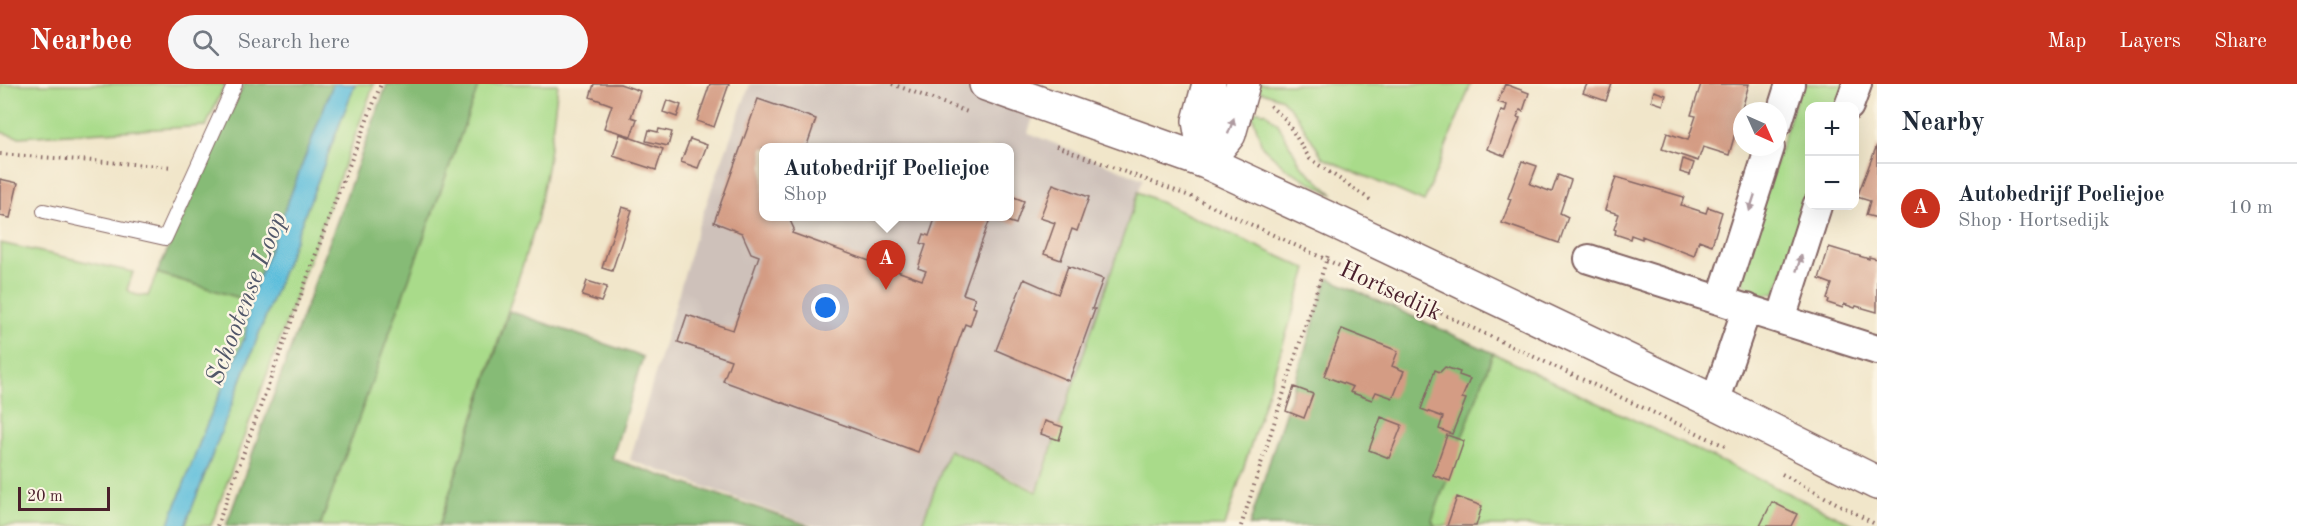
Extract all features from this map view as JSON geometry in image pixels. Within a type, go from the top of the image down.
[{"type":"street","name":"Hortsedijk","points":[[986,84],[1206,162],[1715,402],[1877,483]]},
{"type":"street","points":[[1206,162],[1199,121],[1209,84]]},
{"type":"street","points":[[1784,102],[1790,84]]},
{"type":"street","points":[[1850,102],[1857,84]]},
{"type":"street","points":[[1206,162],[1229,134],[1242,91]]},
{"type":"street","points":[[1715,402],[1734,304],[1768,156]]},
{"type":"street","points":[[1781,319],[1816,210]]},
{"type":"street","points":[[1589,259],[1877,350]]},
{"type":"lane","points":[[44,211],[165,238],[235,84]]},
{"type":"path","points":[[217,526],[333,207],[381,84]]},
{"type":"path","points":[[892,84],[981,117]]},
{"type":"path","points":[[1242,91],[1267,104],[1286,118],[1310,159],[1373,202]]},
{"type":"path","name":"Hortsedijk","points":[[1048,142],[1192,197],[1734,450]]},
{"type":"path","points":[[0,154],[197,168]]},
{"type":"path","points":[[1241,526],[1338,223]]},
{"type":"path","points":[[1775,471],[1877,525]]},
{"type":"shaded area","points":[[750,84],[1044,84],[1028,133],[1143,179],[1039,491],[950,450],[921,526],[815,526],[630,460],[698,227]]},
{"type":"green space","points":[[0,84],[225,84],[206,126],[18,137],[0,132]]},
{"type":"green space","points":[[244,84],[333,84],[250,301],[157,273]]},
{"type":"green space","points":[[355,84],[374,84],[211,526],[185,526]]},
{"type":"green space","points":[[387,84],[479,84],[320,526],[226,526]]},
{"type":"green space","points":[[479,84],[558,84],[548,163],[537,220],[439,526],[320,526]]},
{"type":"green space","points":[[1258,84],[1471,84],[1424,202],[1323,158],[1297,116],[1282,99],[1257,90]]},
{"type":"green space","points":[[1801,84],[1847,84],[1840,102],[1805,102],[1805,210],[1776,292],[1758,296],[1742,282],[1742,267],[1778,156],[1787,156],[1787,127]]},
{"type":"green space","points":[[1251,110],[1265,112],[1278,124],[1301,165],[1334,195],[1288,170],[1262,146]]},
{"type":"green space","points":[[1138,192],[1307,269],[1225,526],[921,526],[949,450],[1037,492]]},
{"type":"green space","points":[[0,243],[133,272],[127,290],[136,295],[148,296],[157,273],[250,301],[245,336],[206,426],[168,526],[0,526]]},
{"type":"green space","points":[[1328,278],[1493,353],[1432,520],[1435,526],[1249,526]]},
{"type":"green space","points":[[509,311],[643,357],[612,459],[811,526],[439,526]]},
{"type":"green space","points":[[1493,353],[1857,526],[1435,526],[1432,520]]},
{"type":"water","points":[[333,84],[355,84],[185,526],[168,526],[206,426],[245,336],[250,301]]},
{"type":"building","points":[[594,84],[620,84],[640,91],[631,117],[637,119],[631,136],[604,128],[612,105],[590,97]]},
{"type":"building","points":[[710,84],[729,84],[714,127],[697,121]]},
{"type":"building","points":[[1505,84],[1529,93],[1523,111],[1520,110],[1517,117],[1520,118],[1505,156],[1487,149],[1501,111],[1505,112],[1507,105],[1498,102]]},
{"type":"building","points":[[1587,84],[1612,84],[1606,101],[1583,93]]},
{"type":"building","points":[[1701,84],[1749,84],[1744,102],[1733,102],[1733,141],[1729,155],[1703,147],[1698,161],[1662,149],[1667,133],[1688,140],[1696,116],[1691,115]]},
{"type":"building","points":[[1654,91],[1666,95],[1663,105],[1651,101]]},
{"type":"building","points":[[758,99],[816,119],[808,143],[759,143],[759,221],[790,221],[794,229],[792,233],[922,280],[926,271],[918,268],[926,245],[921,243],[924,234],[929,236],[934,221],[989,221],[963,294],[975,298],[972,307],[976,308],[970,326],[965,324],[918,452],[723,381],[731,360],[678,342],[687,315],[733,330],[759,256],[751,253],[742,233],[714,222]]},
{"type":"building","points":[[667,100],[681,105],[677,117],[663,112]]},
{"type":"building","points":[[659,129],[672,132],[668,146],[646,141],[649,130],[658,132]]},
{"type":"building","points":[[620,134],[663,149],[656,170],[613,156]]},
{"type":"building","points":[[690,139],[707,145],[698,168],[681,162]]},
{"type":"building","points":[[1877,145],[1877,218],[1866,215],[1870,201],[1859,198],[1859,192]]},
{"type":"building","points":[[1683,159],[1694,163],[1690,175],[1680,172]]},
{"type":"building","points":[[1522,161],[1537,166],[1530,184],[1552,192],[1558,175],[1571,180],[1560,213],[1568,217],[1559,243],[1502,223],[1511,199],[1508,198]]},
{"type":"building","points":[[1616,177],[1684,197],[1681,205],[1706,213],[1708,207],[1722,212],[1712,245],[1699,240],[1694,256],[1642,236],[1642,239],[1631,235],[1630,239],[1615,234],[1614,229],[1619,214],[1605,210]]},
{"type":"building","points":[[0,179],[18,183],[10,218],[0,216]]},
{"type":"building","points":[[1053,184],[1089,197],[1077,231],[1072,229],[1061,260],[1044,254],[1055,223],[1040,218]]},
{"type":"building","points":[[1014,197],[1024,201],[1016,224],[1007,221],[1014,221]]},
{"type":"building","points":[[622,207],[632,210],[612,271],[602,268]]},
{"type":"building","points":[[1829,247],[1869,259],[1869,257],[1877,259],[1877,312],[1844,304],[1843,308],[1828,303],[1827,299],[1832,284],[1819,279]]},
{"type":"building","points":[[1068,266],[1103,279],[1092,309],[1095,309],[1069,381],[996,350],[1024,279],[1058,294]]},
{"type":"building","points":[[587,281],[607,287],[601,302],[582,296]]},
{"type":"building","points":[[1342,329],[1398,351],[1392,366],[1404,371],[1393,398],[1376,392],[1372,400],[1350,392],[1353,387],[1324,376]]},
{"type":"building","points":[[1445,367],[1460,372],[1459,375],[1470,379],[1462,398],[1466,399],[1452,434],[1439,429],[1443,417],[1421,409],[1435,370],[1440,372]]},
{"type":"building","points":[[1294,387],[1313,394],[1304,418],[1286,411]]},
{"type":"building","points":[[1381,417],[1402,425],[1389,458],[1369,450]]},
{"type":"building","points":[[1045,421],[1063,427],[1059,440],[1041,434]]},
{"type":"building","points":[[1447,435],[1464,441],[1450,481],[1433,475]]},
{"type":"building","points":[[1457,497],[1482,506],[1476,526],[1447,526]]},
{"type":"building","points":[[1772,502],[1797,514],[1791,526],[1760,526]]},
{"type":"place","name":"Autobedrijf Poeliejoe","points":[[886,290]]},
{"type":"water label","name":"Schootense Loop","points":[[245,298]]}]
